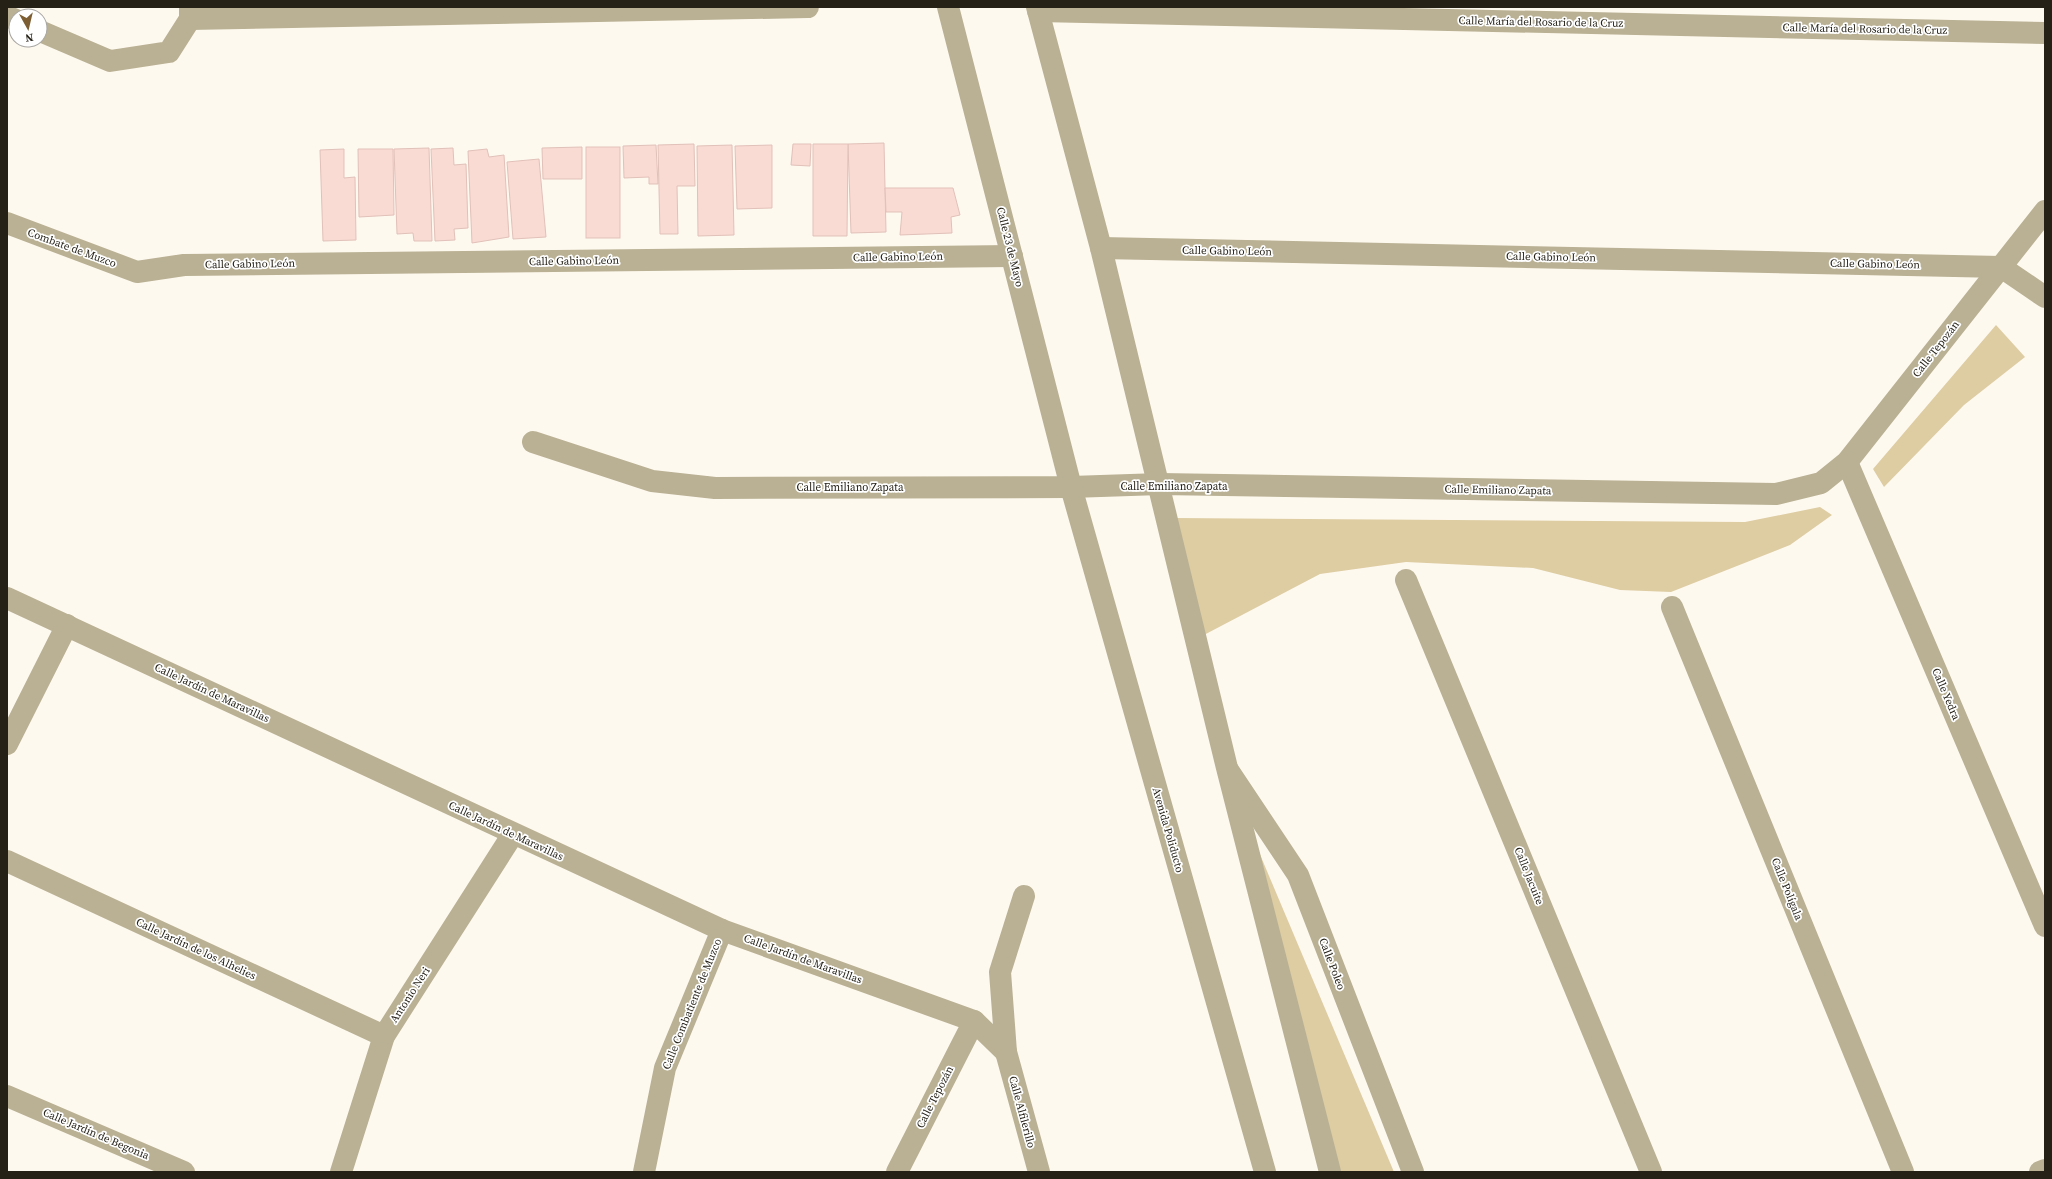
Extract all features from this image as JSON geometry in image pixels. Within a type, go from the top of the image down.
[{"type":"street","points":[[48,34],[110,61],[169,52],[190,13],[808,7]]},
{"type":"street","name":"Calle 23 de Mayo","points":[[948,7],[1071,487]]},
{"type":"street","points":[[1037,9],[1101,248],[1160,484],[1227,768],[1330,1172]]},
{"type":"street","name":"Calle María del Rosario de la Cruz","points":[[1037,9],[2045,33]]},
{"type":"street","name":"Calle Tepozán","points":[[1821,483],[1847,462],[2045,211]]},
{"type":"street","name":"Combate de Muzco","points":[[7,223],[137,272]]},
{"type":"street","name":"Calle Gabino León","points":[[1101,248],[2001,266]]},
{"type":"street","name":"Calle Gabino León","points":[[137,272],[184,265],[1012,256]]},
{"type":"street","points":[[2001,266],[2045,297]]},
{"type":"street","name":"Calle Emiliano Zapata","points":[[532,442],[652,481],[714,488],[1071,487],[1160,484],[1776,494],[1821,483]]},
{"type":"street","name":"Calle Yedra","points":[[1847,462],[2045,926]]},
{"type":"street","name":"Avenida Poliducto","points":[[1071,487],[1266,1172]]},
{"type":"street","name":"Calle Jacuite","points":[[1406,580],[1651,1172]]},
{"type":"street","name":"Calle Jardín de Maravillas","points":[[7,598],[722,930],[974,1021],[1006,1052]]},
{"type":"street","name":"Calle Polígala","points":[[1672,607],[1903,1172]]},
{"type":"street","points":[[7,744],[67,625]]},
{"type":"street","name":"Calle Poleo","points":[[1227,768],[1298,875],[1413,1172]]},
{"type":"street","name":"Antonio Neri","points":[[341,1172],[384,1036],[513,834]]},
{"type":"street","name":"Calle Jardín de los Alhelies","points":[[7,861],[384,1036]]},
{"type":"street","points":[[1006,1052],[1000,972],[1024,896]]},
{"type":"street","name":"Calle Combatiente de Muzco","points":[[644,1172],[665,1068],[722,930]]},
{"type":"street","name":"Calle Tepozán","points":[[897,1172],[974,1021]]},
{"type":"street","name":"Calle Alfilerillo","points":[[1006,1052],[1039,1172]]},
{"type":"street","name":"Calle Jardín de Begonia","points":[[7,1096],[184,1172]]},
{"type":"street","points":[[2040,1172],[2045,1170]]},
{"type":"shaded area","points":[[1996,325],[2025,357],[1964,405],[1884,487],[1873,469]]},
{"type":"shaded area","points":[[1820,507],[1832,515],[1790,545],[1671,592],[1620,590],[1533,568],[1406,562],[1320,574],[1202,636],[1175,518],[1745,522]]},
{"type":"shaded area","points":[[1256,845],[1394,1172],[1340,1172]]},
{"type":"building","points":[[884,143],[886,232],[851,233],[848,144]]},
{"type":"building","points":[[694,144],[695,186],[677,186],[678,234],[660,234],[658,145]]},
{"type":"building","points":[[793,144],[811,144],[810,166],[791,165]]},
{"type":"building","points":[[813,144],[848,144],[847,236],[813,236]]},
{"type":"building","points":[[656,145],[658,184],[649,184],[649,177],[624,178],[623,146]]},
{"type":"building","points":[[732,145],[734,235],[698,236],[697,146]]},
{"type":"building","points":[[772,145],[772,208],[737,209],[735,146]]},
{"type":"building","points":[[582,147],[582,179],[543,179],[542,148]]},
{"type":"building","points":[[586,147],[620,147],[620,238],[586,238]]},
{"type":"building","points":[[429,148],[432,241],[414,241],[413,233],[397,234],[394,149]]},
{"type":"building","points":[[453,148],[454,165],[466,164],[468,228],[454,229],[455,240],[435,241],[431,149]]},
{"type":"building","points":[[344,149],[344,178],[355,177],[356,240],[323,241],[320,150]]},
{"type":"building","points":[[358,149],[393,149],[394,215],[359,217]]},
{"type":"building","points":[[487,149],[489,157],[504,155],[509,237],[472,243],[468,151]]},
{"type":"building","points":[[539,159],[546,237],[513,239],[507,162]]},
{"type":"building","points":[[885,188],[953,188],[960,215],[951,217],[952,233],[900,235],[902,212],[886,212]]}]
